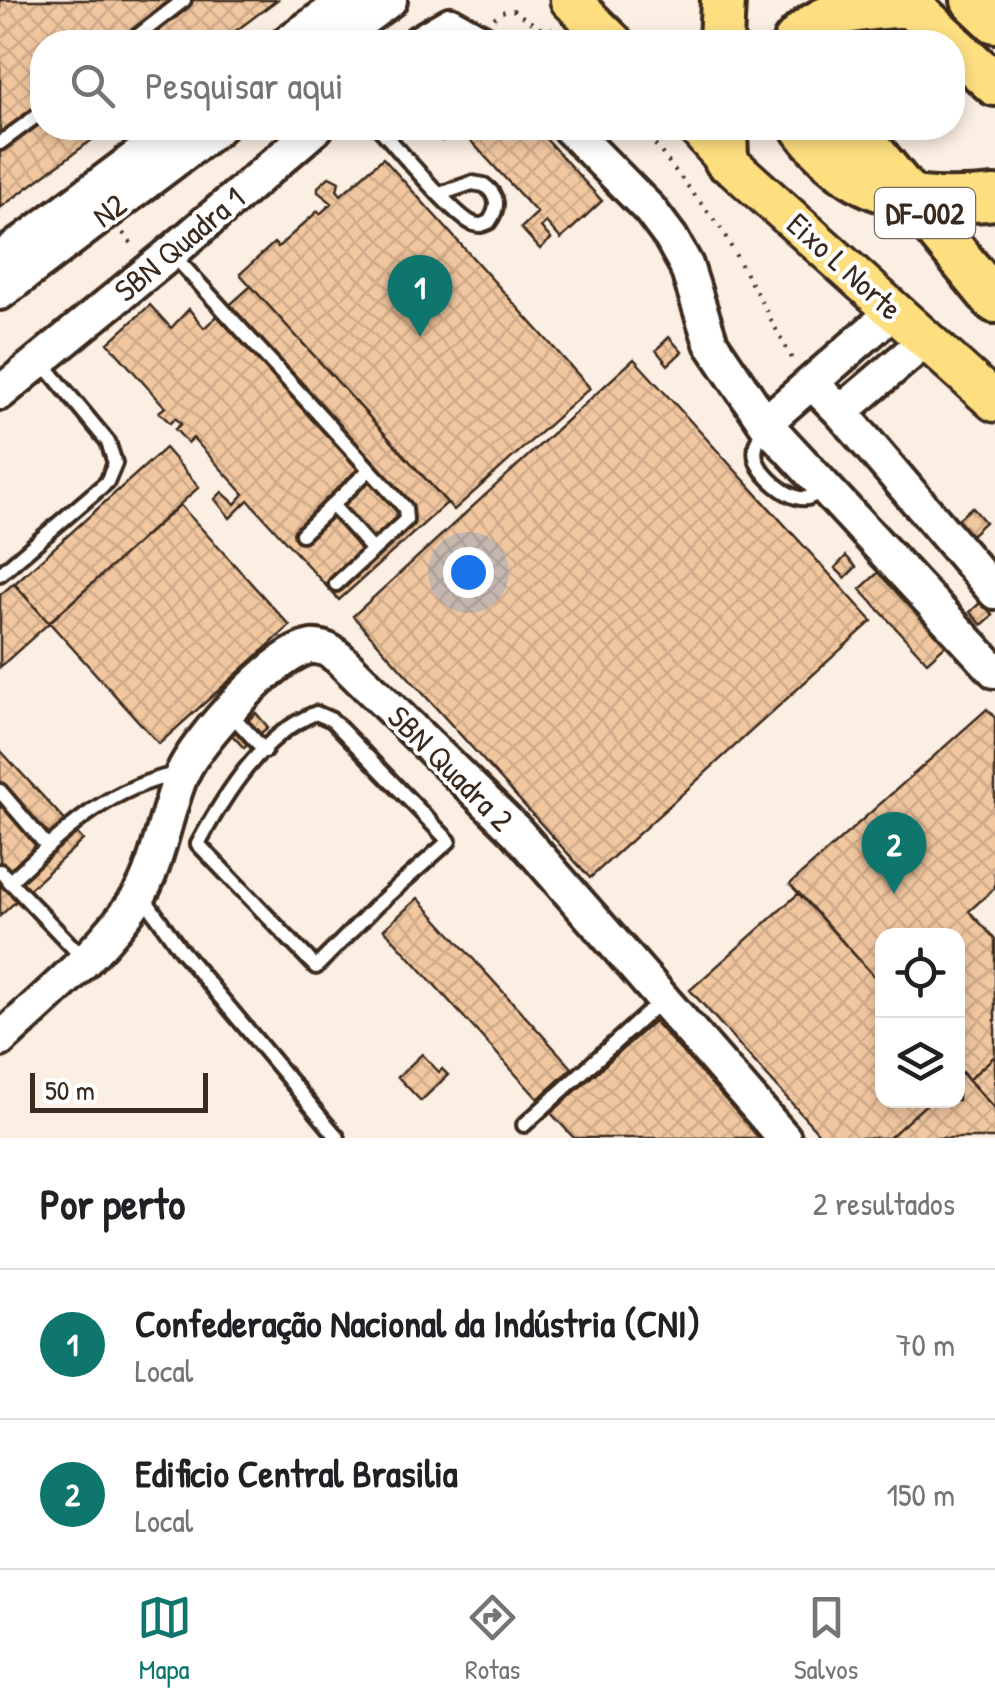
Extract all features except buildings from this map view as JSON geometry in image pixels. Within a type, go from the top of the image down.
[{"type":"highway","points":[[722,30],[723,0]]},
{"type":"highway","points":[[789,0],[791,30]]},
{"type":"highway","points":[[972,0],[995,21]]},
{"type":"highway","points":[[807,30],[838,12],[906,2],[936,30]]},
{"type":"highway","points":[[965,57],[995,84]]},
{"type":"highway","points":[[812,140],[840,166],[869,185],[916,201],[995,198]]},
{"type":"highway","name":"DF-002","points":[[863,140],[995,300]]},
{"type":"main road","points":[[560,16],[589,30]]},
{"type":"main road","name":"Eixo L Norte","points":[[726,144],[995,402]]},
{"type":"street","points":[[305,30],[347,0]]},
{"type":"street","points":[[349,30],[390,0]]},
{"type":"street","name":"N2","points":[[0,258],[159,140]]},
{"type":"street","points":[[126,197],[136,178],[185,140]]},
{"type":"street","name":"N2","points":[[0,293],[202,140]]},
{"type":"street","name":"SBN Quadra 1","points":[[0,393],[157,255],[301,140]]},
{"type":"street","points":[[581,140],[650,210],[671,238],[686,265],[711,343],[765,423],[995,671]]},
{"type":"street","points":[[0,278],[18,266],[42,260]]},
{"type":"street","points":[[765,423],[895,310]]},
{"type":"street","points":[[841,412],[927,339]]},
{"type":"street","points":[[810,386],[841,412],[988,584]]},
{"type":"street","points":[[906,575],[923,568],[950,543]]},
{"type":"street","points":[[940,614],[960,590],[988,584]]},
{"type":"street","name":"SBN Quadra 2","points":[[141,893],[182,773],[204,736],[228,710],[295,654],[307,647],[330,651],[516,831],[784,1138]]},
{"type":"street","points":[[0,1040],[84,959],[141,893]]},
{"type":"lane","points":[[145,30],[184,0]]},
{"type":"lane","points":[[0,143],[30,121]]},
{"type":"lane","points":[[390,140],[440,194]]},
{"type":"lane","points":[[157,255],[399,500],[408,514],[336,584]]},
{"type":"lane","points":[[0,574],[107,482],[115,463],[108,442],[40,359]]},
{"type":"lane","points":[[302,534],[368,470]]},
{"type":"lane","points":[[332,505],[373,550]]},
{"type":"lane","points":[[228,710],[265,750]]},
{"type":"lane","points":[[316,713],[324,714],[449,841],[377,904],[316,967],[198,844],[220,804],[265,750],[293,724],[316,713]]},
{"type":"lane","points":[[84,959],[5,877],[118,793],[182,773]]},
{"type":"lane","points":[[0,791],[48,847]]},
{"type":"lane","points":[[141,893],[180,949],[338,1138]]},
{"type":"lane","points":[[524,1125],[662,1000]]},
{"type":"path","points":[[512,10],[560,16]]},
{"type":"path","points":[[651,140],[722,230],[810,386]]},
{"type":"path","points":[[121,230],[157,255]]},
{"type":"place","name":"Confederação Nacional da Indústria (CNI)","points":[[420,337]]},
{"type":"place","name":"Edificio Central Brasilia","points":[[894,894]]}]
